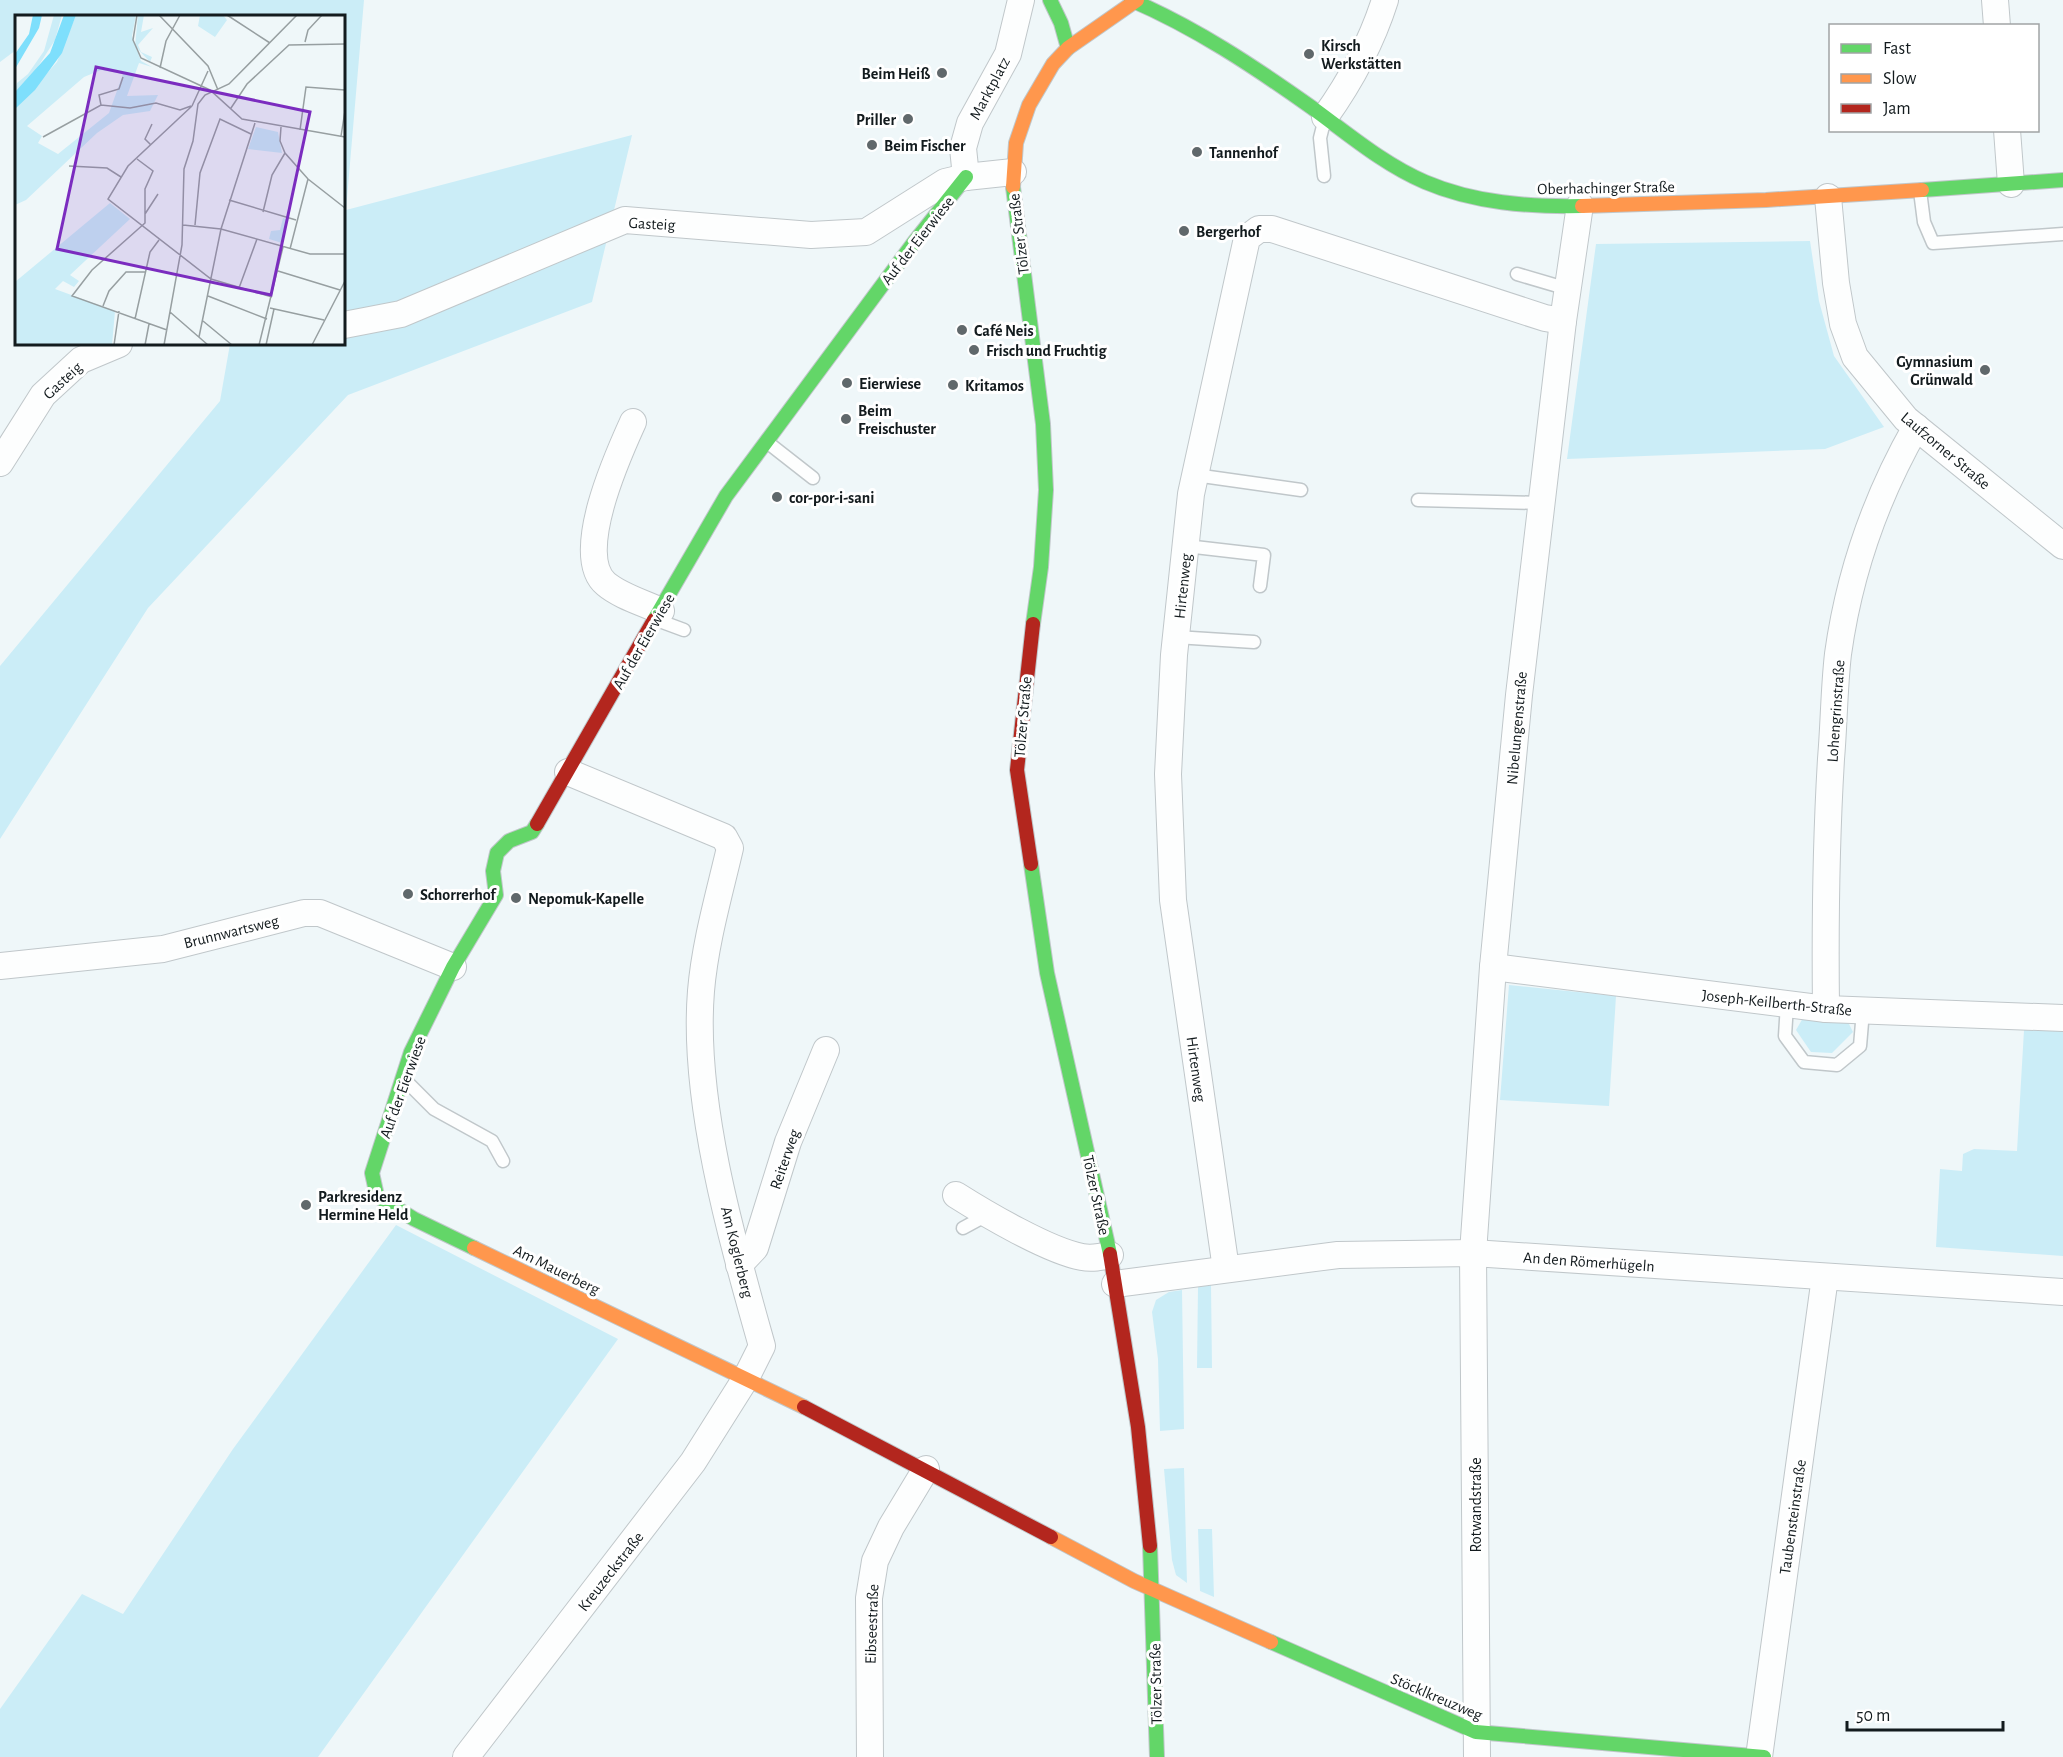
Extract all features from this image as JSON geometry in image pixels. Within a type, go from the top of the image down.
[{"type":"main road","points":[[1050,0],[1061,23],[1068,48]]},
{"type":"main road","points":[[1013,172],[1016,143],[1029,105],[1053,64],[1068,48],[1134,0],[1197,32]]},
{"type":"main road","points":[[1190,10],[1197,32]]},
{"type":"main road","name":"Oberhachinger Straße","points":[[1197,32],[1261,72],[1371,151],[1400,169],[1455,192],[1524,204],[1580,206],[1748,202],[2063,180]]},
{"type":"main road","name":"Tölzer Straße","points":[[1013,172],[1018,243],[1043,424],[1046,490],[1041,567],[1025,680],[1017,770],[1047,973],[1110,1255],[1146,1479],[1153,1590],[1157,1757]]},
{"type":"main road","name":"Auf der Eierwiese","points":[[372,1173],[411,1052],[453,968],[496,895],[492,873],[496,852],[513,837],[532,832],[726,496],[966,177]]},
{"type":"main road","name":"Am Mauerberg","points":[[372,1173],[377,1196],[414,1219],[746,1378]]},
{"type":"main road","points":[[746,1378],[926,1469],[1153,1590]]},
{"type":"main road","name":"Stöcklkreuzweg","points":[[1153,1590],[1477,1744],[1764,1757]]},
{"type":"street","name":"Marktplatz","points":[[966,177],[963,148],[970,123],[1008,54],[1022,0]]},
{"type":"street","points":[[1325,117],[1340,97],[1366,48],[1385,0]]},
{"type":"street","points":[[1995,0],[1997,24]]},
{"type":"street","points":[[2007,132],[2011,184]]},
{"type":"street","points":[[966,177],[1013,172]]},
{"type":"street","name":"Gasteig","points":[[345,325],[401,314],[625,220],[811,236],[866,232],[945,182],[966,177]]},
{"type":"street","name":"Laufzorner Straße","points":[[1828,196],[1836,283],[1843,324],[1855,357],[1916,427],[2063,546]]},
{"type":"street","name":"Nibelungenstraße","points":[[1473,1253],[1493,967],[1540,503],[1580,206]]},
{"type":"street","name":"Hirtenweg","points":[[1226,1269],[1173,900],[1168,774],[1176,637],[1195,475],[1241,254],[1247,238],[1259,229],[1272,229],[1534,315],[1563,321]]},
{"type":"street","name":"Gasteig","points":[[0,463],[43,395],[81,360],[117,345]]},
{"type":"street","points":[[633,422],[612,471],[594,538],[595,571],[606,584],[658,615]]},
{"type":"street","name":"Lohengrinstraße","points":[[1826,1009],[1824,910],[1838,655],[1856,571],[1873,517],[1899,456],[1916,427]]},
{"type":"street","name":"Am Koglerberg","points":[[568,772],[724,837],[730,848],[708,941],[701,991],[700,1033],[704,1090],[739,1265],[762,1346],[746,1378]]},
{"type":"street","name":"Brunnwartsweg","points":[[0,966],[162,949],[304,913],[320,913],[453,968]]},
{"type":"street","name":"Joseph-Keilberth-Straße","points":[[1493,967],[1826,1009],[2063,1018]]},
{"type":"street","name":"Reiterweg","points":[[739,1265],[755,1248],[788,1142],[826,1050]]},
{"type":"street","name":"Tölzer Straße","points":[[956,1195],[987,1215],[1080,1257],[1110,1255]]},
{"type":"street","name":"An den Römerhügeln","points":[[1115,1284],[1338,1255],[1473,1253],[2063,1292]]},
{"type":"street","name":"Rotwandstraße","points":[[1473,1253],[1477,1744]]},
{"type":"street","name":"Taubensteinstraße","points":[[1758,1756],[1825,1277]]},
{"type":"street","name":"Kreuzeckstraße","points":[[466,1757],[693,1462],[746,1378]]},
{"type":"street","name":"Eibseestraße","points":[[870,1757],[869,1598],[875,1561],[891,1527],[926,1469]]},
{"type":"lane","points":[[1324,176],[1320,138],[1325,117]]},
{"type":"lane","points":[[1919,190],[1924,222],[1933,243],[2063,234]]},
{"type":"lane","points":[[1517,274],[1568,289]]},
{"type":"lane","points":[[766,441],[813,478]]},
{"type":"lane","points":[[1195,475],[1301,490]]},
{"type":"lane","points":[[1418,500],[1540,503]]},
{"type":"lane","points":[[1186,546],[1263,555],[1260,586]]},
{"type":"lane","points":[[658,615],[684,630]]},
{"type":"lane","points":[[1176,637],[1254,642]]},
{"type":"lane","points":[[1787,1004],[1785,1036],[1804,1062],[1837,1065],[1860,1046],[1863,1011]]},
{"type":"lane","points":[[403,1078],[434,1109],[492,1142],[503,1161]]},
{"type":"lane","points":[[963,1228],[987,1215]]},
{"type":"shaded area","points":[[0,0],[364,0],[346,210],[632,135],[592,302],[348,395],[148,608],[0,839],[0,666],[220,401],[230,345],[345,345],[345,15],[15,15],[15,51],[0,62]]},
{"type":"shaded area","points":[[1810,241],[1819,301],[1834,356],[1884,427],[1825,449],[1567,459],[1596,244]]},
{"type":"shaded area","points":[[1509,985],[1616,996],[1609,1106],[1500,1100]]},
{"type":"shaded area","points":[[1803,1018],[1848,1022],[1853,1032],[1832,1053],[1811,1052],[1796,1030]]},
{"type":"shaded area","points":[[2024,1030],[2063,1031],[2063,1256],[1936,1247],[1940,1169],[1962,1171],[1963,1154],[1974,1149],[2017,1151]]},
{"type":"shaded area","points":[[396,1225],[618,1339],[318,1757],[0,1757],[0,1709],[82,1594],[123,1614],[233,1449]]},
{"type":"shaded area","points":[[1211,1285],[1212,1368],[1197,1368],[1198,1287]]},
{"type":"shaded area","points":[[1182,1290],[1184,1429],[1160,1431],[1158,1359],[1152,1312],[1156,1300],[1169,1292]]},
{"type":"shaded area","points":[[1184,1468],[1187,1583],[1176,1575],[1172,1560],[1164,1469]]},
{"type":"shaded area","points":[[1198,1529],[1212,1529],[1214,1597],[1200,1591]]},
{"type":"traffic: fast","points":[[1050,0],[1061,23],[1068,48]]},
{"type":"traffic: fast","points":[[1131,0],[1224,49],[1380,157],[1425,182],[1482,199],[1542,206],[1582,206]]},
{"type":"traffic: fast","points":[[654,620],[726,496],[915,241],[966,177]]},
{"type":"traffic: fast","points":[[1922,190],[2063,180]]},
{"type":"traffic: fast","points":[[1013,187],[1043,424],[1046,490],[1041,567],[1033,624]]},
{"type":"traffic: fast","points":[[474,1248],[414,1219],[377,1196],[372,1173],[411,1052],[453,967],[496,895],[493,871],[497,853],[509,841],[532,832],[537,824]]},
{"type":"traffic: fast","points":[[1031,864],[1047,973],[1110,1254]]},
{"type":"traffic: fast","points":[[1150,1546],[1157,1757]]},
{"type":"traffic: fast","points":[[1271,1642],[1476,1732],[1764,1757]]},
{"type":"traffic: slow","points":[[1013,187],[1016,143],[1029,105],[1053,64],[1068,48],[1137,0]]},
{"type":"traffic: slow","points":[[1582,206],[1766,200],[1922,190]]},
{"type":"traffic: slow","points":[[474,1248],[804,1407]]},
{"type":"traffic: slow","points":[[1051,1537],[1134,1581],[1271,1642]]},
{"type":"traffic: jam","points":[[537,824],[654,620]]},
{"type":"traffic: jam","points":[[1031,864],[1017,770],[1033,624]]},
{"type":"traffic: jam","points":[[1110,1254],[1138,1427],[1150,1546]]},
{"type":"traffic: jam","points":[[804,1407],[1051,1537]]},
{"type":"place","name":"Kirsch Werkstätten","points":[[1309,54]]},
{"type":"place","name":"Beim Heiß","points":[[942,73]]},
{"type":"place","name":"Priller","points":[[908,119]]},
{"type":"place","name":"Beim Fischer","points":[[872,145]]},
{"type":"place","name":"Tannenhof","points":[[1197,152]]},
{"type":"place","name":"Bergerhof","points":[[1184,231]]},
{"type":"place","name":"Café Neis","points":[[962,330]]},
{"type":"place","name":"Frisch und Fruchtig","points":[[974,350]]},
{"type":"place","name":"Gymnasium Grünwald","points":[[1985,370]]},
{"type":"place","name":"Eierwiese","points":[[847,383]]},
{"type":"place","name":"Kritamos","points":[[953,385]]},
{"type":"place","name":"Beim Freischuster","points":[[846,419]]},
{"type":"place","name":"cor-por-i-sani","points":[[777,497]]},
{"type":"place","name":"Schorrerhof","points":[[408,894]]},
{"type":"place","name":"Nepomuk-Kapelle","points":[[516,898]]},
{"type":"place","name":"Parkresidenz Hermine Held","points":[[306,1205]]}]
